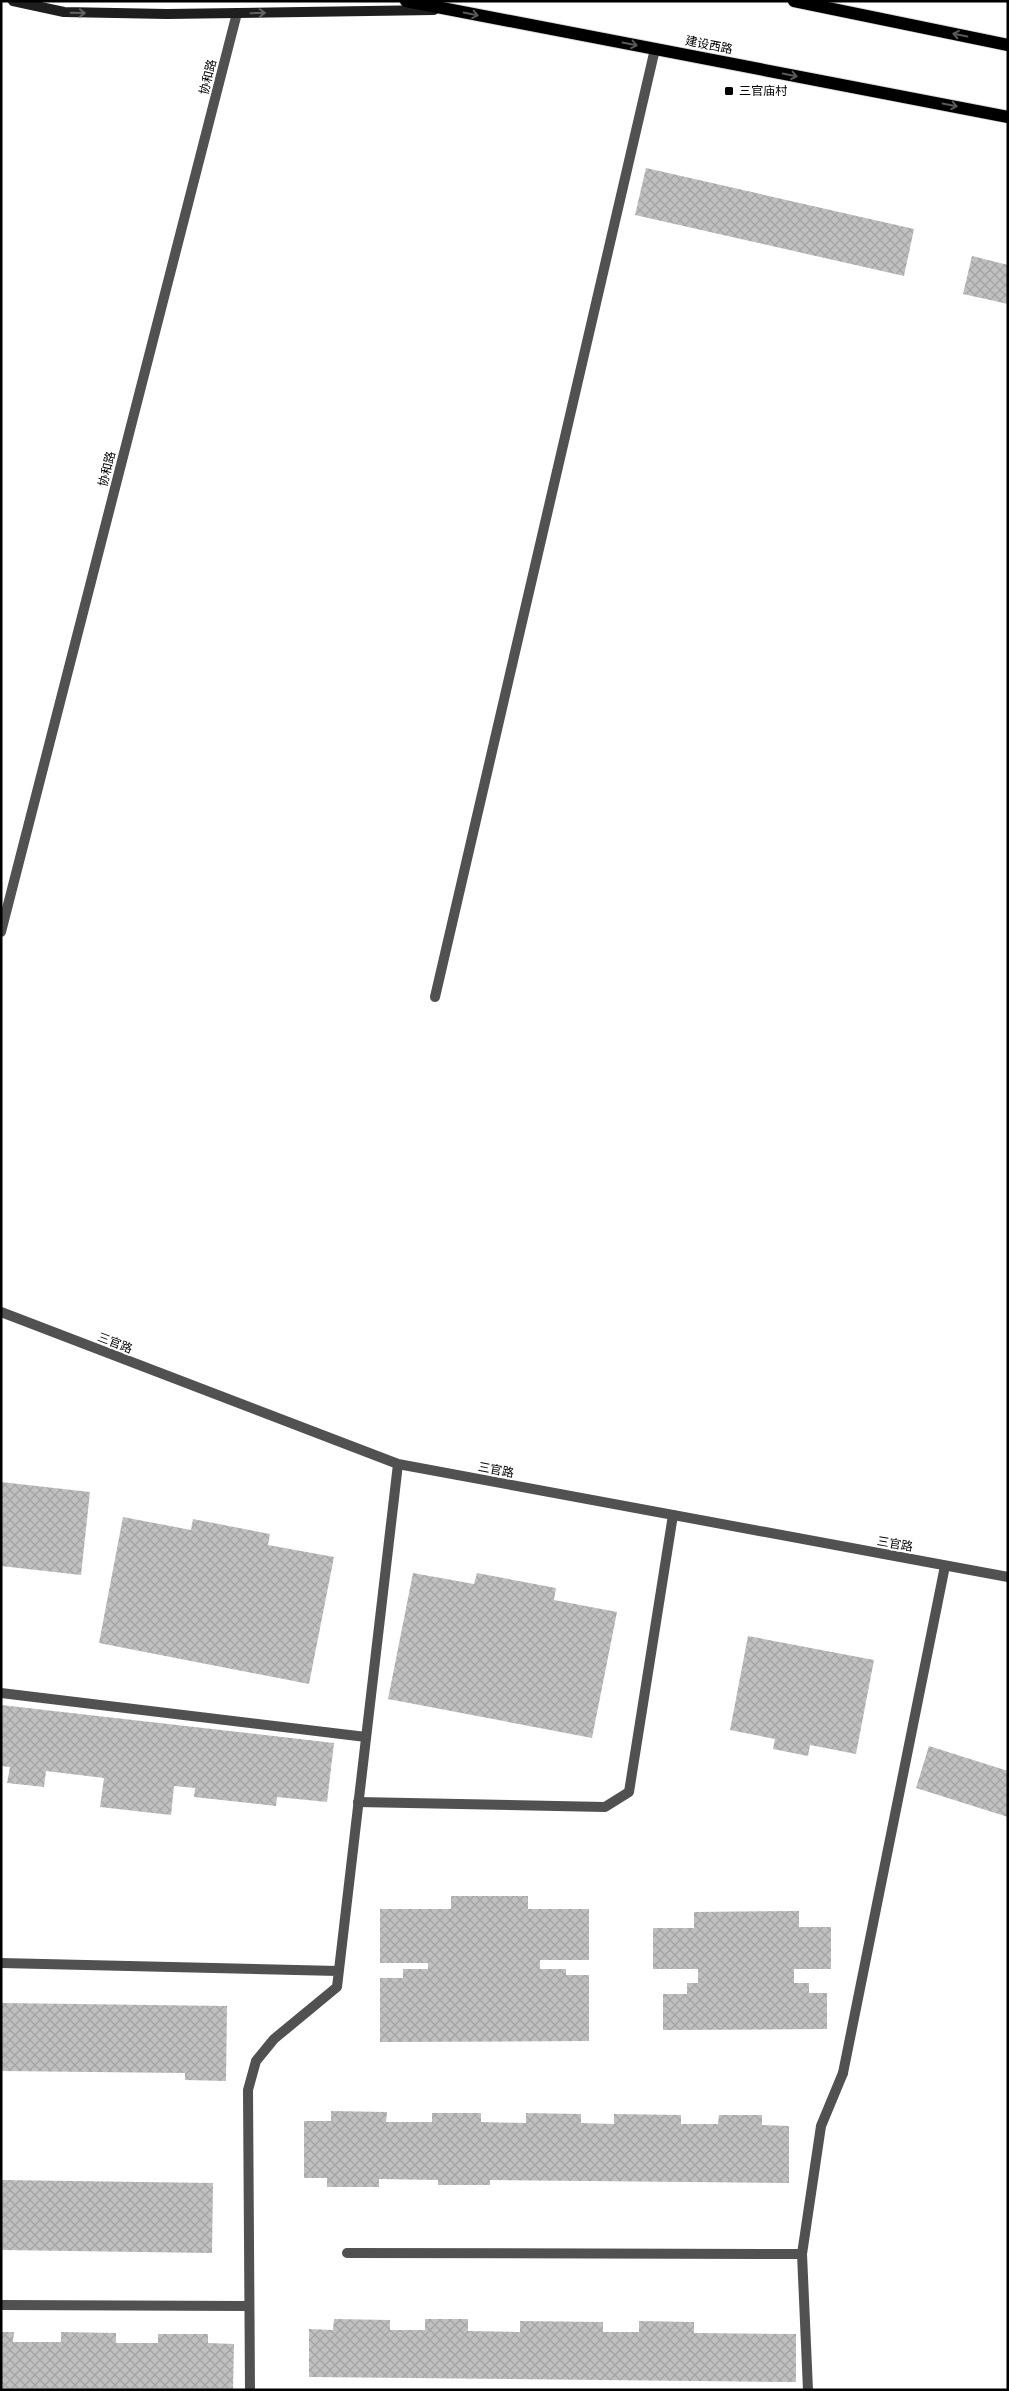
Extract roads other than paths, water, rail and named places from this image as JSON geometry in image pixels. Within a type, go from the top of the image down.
[{"type":"main road","name":"建设西路","points":[[406,1],[1008,117]]},
{"type":"main road","points":[[794,1],[1008,45]]},
{"type":"street","points":[[13,1],[64,12],[237,13],[450,10]]},
{"type":"street","name":"协和路","points":[[1,932],[237,13]]},
{"type":"street","points":[[435,996],[655,49]]},
{"type":"street","name":"三官路","points":[[1,1312],[398,1464],[1008,1577]]},
{"type":"street","points":[[250,2390],[248,2090],[256,2061],[274,2039],[337,1987],[398,1464]]},
{"type":"street","points":[[358,1802],[605,1807],[628,1792],[673,1515]]},
{"type":"street","points":[[808,2390],[802,2254],[821,2126],[843,2073],[945,1566]]},
{"type":"street","points":[[1,1693],[366,1737]]},
{"type":"street","points":[[1,1963],[338,1971]]},
{"type":"street","points":[[348,2253],[802,2254]]},
{"type":"street","points":[[1,2305],[249,2306]]},
{"type":"place","name":"三官庙村","points":[[729,91]]}]
